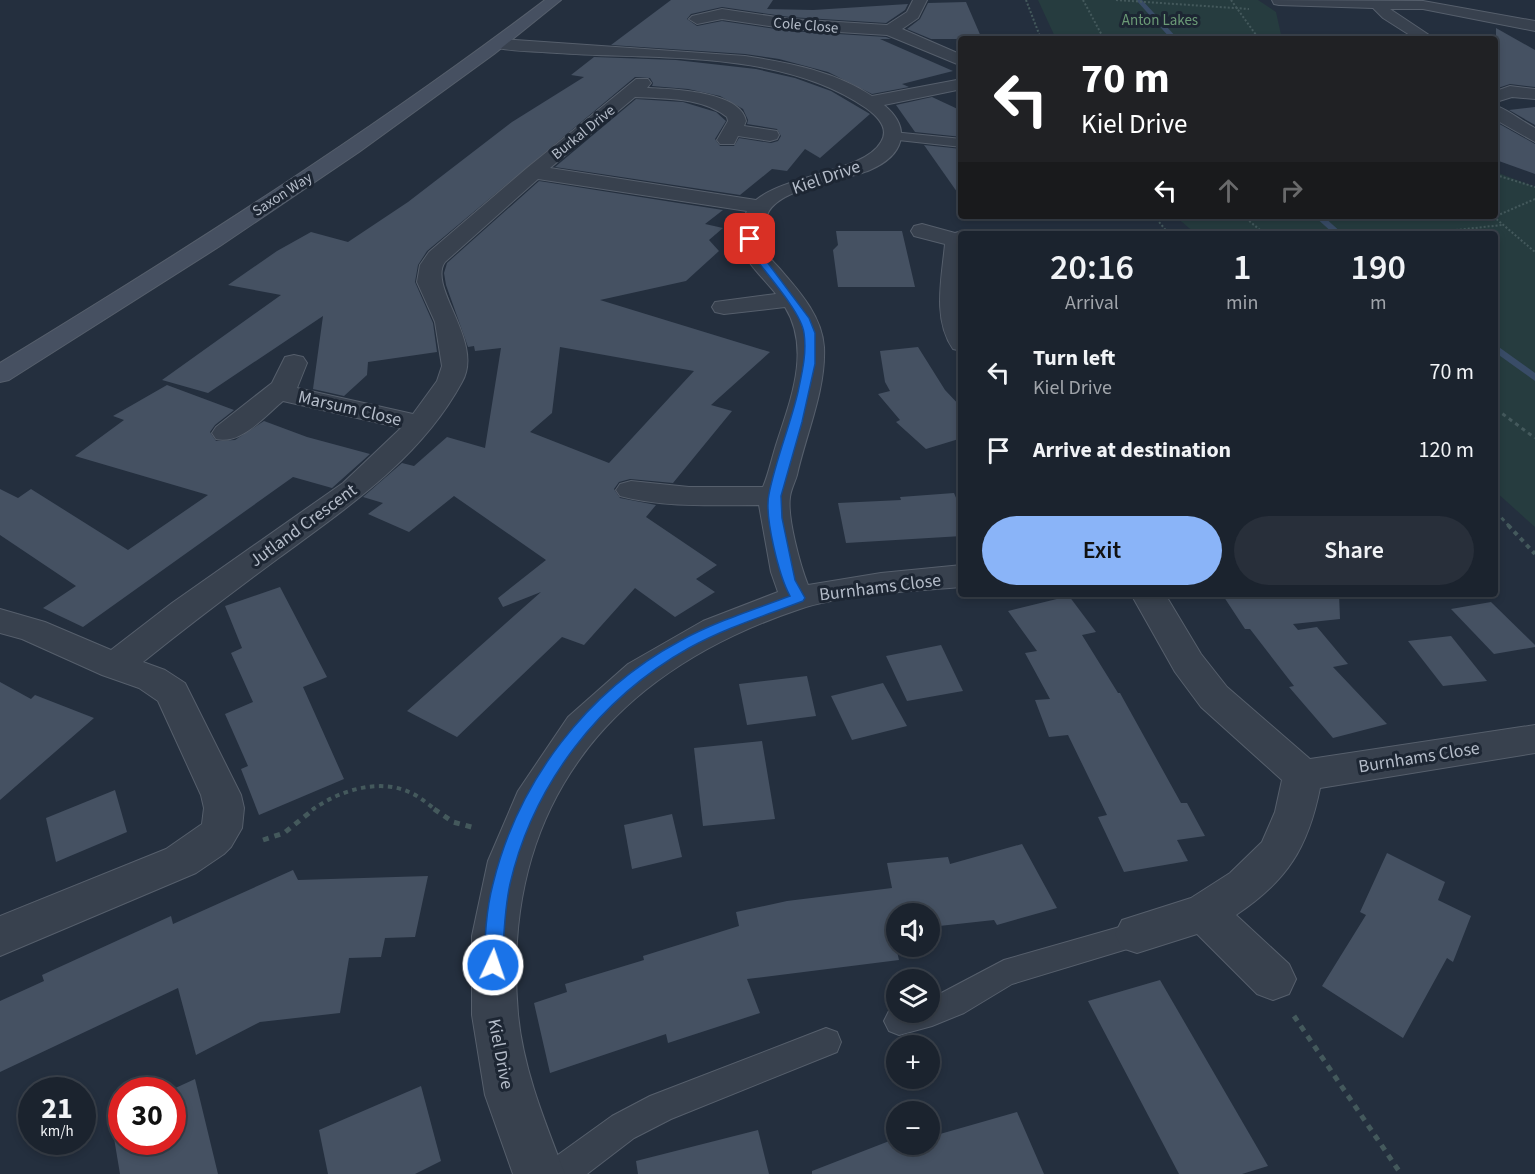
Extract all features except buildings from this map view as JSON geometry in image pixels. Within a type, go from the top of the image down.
[{"type":"street","name":"Saxon Way","points":[[0,375],[331,162],[499,44],[554,0]]},
{"type":"street","points":[[713,0],[722,14]]},
{"type":"street","points":[[890,30],[913,15],[920,0]]},
{"type":"street","points":[[1279,1],[1376,2],[1446,8],[1535,26]]},
{"type":"street","points":[[1376,2],[1388,15],[1421,36]]},
{"type":"street","name":"Cole Close","points":[[697,19],[722,14],[790,24],[890,30],[958,59]]},
{"type":"street","points":[[499,44],[701,55],[745,61],[824,80],[870,102],[889,120],[893,128],[893,136]]},
{"type":"street","points":[[870,102],[958,85]]},
{"type":"street","name":"Burkal Drive","points":[[534,172],[637,88],[722,105],[736,115],[737,121],[730,135],[770,135]]},
{"type":"street","points":[[1500,90],[1535,94]]},
{"type":"street","points":[[1498,113],[1507,121],[1535,136]]},
{"type":"street","name":"Kiel Drive","points":[[761,207],[791,188],[868,162],[890,145],[893,136]]},
{"type":"street","points":[[534,172],[761,207],[751,229],[750,239],[753,250],[792,299],[810,333],[811,349],[796,422],[775,496],[776,518],[788,580],[798,598]]},
{"type":"street","name":"Jutland Crescent","points":[[115,666],[184,611],[354,489],[420,424],[450,381],[455,366],[447,322],[429,282],[431,265],[437,257],[534,172]]},
{"type":"street","points":[[922,231],[958,235]]},
{"type":"street","points":[[958,277],[952,298],[954,322],[958,333]]},
{"type":"street","points":[[724,307],[792,299]]},
{"type":"street","name":"Marsum Close","points":[[226,433],[279,392],[289,378],[294,363]]},
{"type":"street","name":"Marsum Close","points":[[279,392],[420,424]]},
{"type":"street","points":[[631,490],[689,496],[775,496]]},
{"type":"street","name":"Burnhams Close","points":[[798,598],[861,587],[958,576]]},
{"type":"street","points":[[1137,934],[1204,913],[1245,886],[1277,853],[1295,812],[1303,775],[1214,697],[1188,663],[1150,597]]},
{"type":"street","name":"Kiel Drive","points":[[539,1174],[511,1104],[492,1004],[495,923],[502,884],[516,838],[544,777],[594,712],[623,686],[651,664],[706,633],[798,598]]},
{"type":"street","points":[[0,621],[33,630],[115,666],[152,679],[172,692],[226,810],[223,829],[207,845],[181,861],[0,936]]},
{"type":"street","name":"Burnhams Close","points":[[1303,775],[1535,739]]},
{"type":"street","points":[[1204,913],[1273,979]]},
{"type":"lane","points":[[893,136],[958,143]]},
{"type":"lane","points":[[940,1009],[954,1003],[1004,973],[1137,934]]},
{"type":"lane","points":[[560,1174],[623,1127],[661,1107],[826,1042]]},
{"type":"path","points":[[1026,0],[1040,36]]},
{"type":"path","points":[[1083,0],[1102,36]]},
{"type":"path","points":[[1116,0],[1239,9]]},
{"type":"path","points":[[1231,0],[1257,36]]},
{"type":"path","points":[[1498,176],[1535,187]]},
{"type":"path","points":[[1498,215],[1535,199]]},
{"type":"path","points":[[1156,219],[1166,231]]},
{"type":"path","points":[[1247,219],[1261,231]]},
{"type":"path","points":[[1496,219],[1535,252]]},
{"type":"path","points":[[1448,231],[1503,225]]},
{"type":"path","points":[[1498,410],[1535,438]]},
{"type":"path","points":[[1498,516],[1535,554]]},
{"type":"path","points":[[223,829],[252,841],[275,839],[294,828],[315,808],[339,794],[381,787],[400,788],[413,793],[453,822],[516,838]]},
{"type":"path","points":[[1273,979],[1318,1056],[1376,1134],[1401,1174]]},
{"type":"green space","name":"Anton Lakes","points":[[1038,0],[1258,0],[1276,12],[1281,36],[1055,36]]},
{"type":"green space","points":[[1498,173],[1535,187],[1535,527],[1498,494],[1498,231],[1192,231],[1178,219],[1498,219]]},
{"type":"waterway","points":[[1139,0],[1172,36]]},
{"type":"waterway","points":[[1322,219],[1336,231]]},
{"type":"waterway","points":[[1498,350],[1535,378]]},
{"type":"route","points":[[493,965],[495,923],[502,884],[516,838],[544,777],[594,712],[651,664],[685,644],[717,628],[798,598],[788,580],[776,518],[775,496],[810,364],[810,333],[792,299],[753,250],[750,239]]}]
